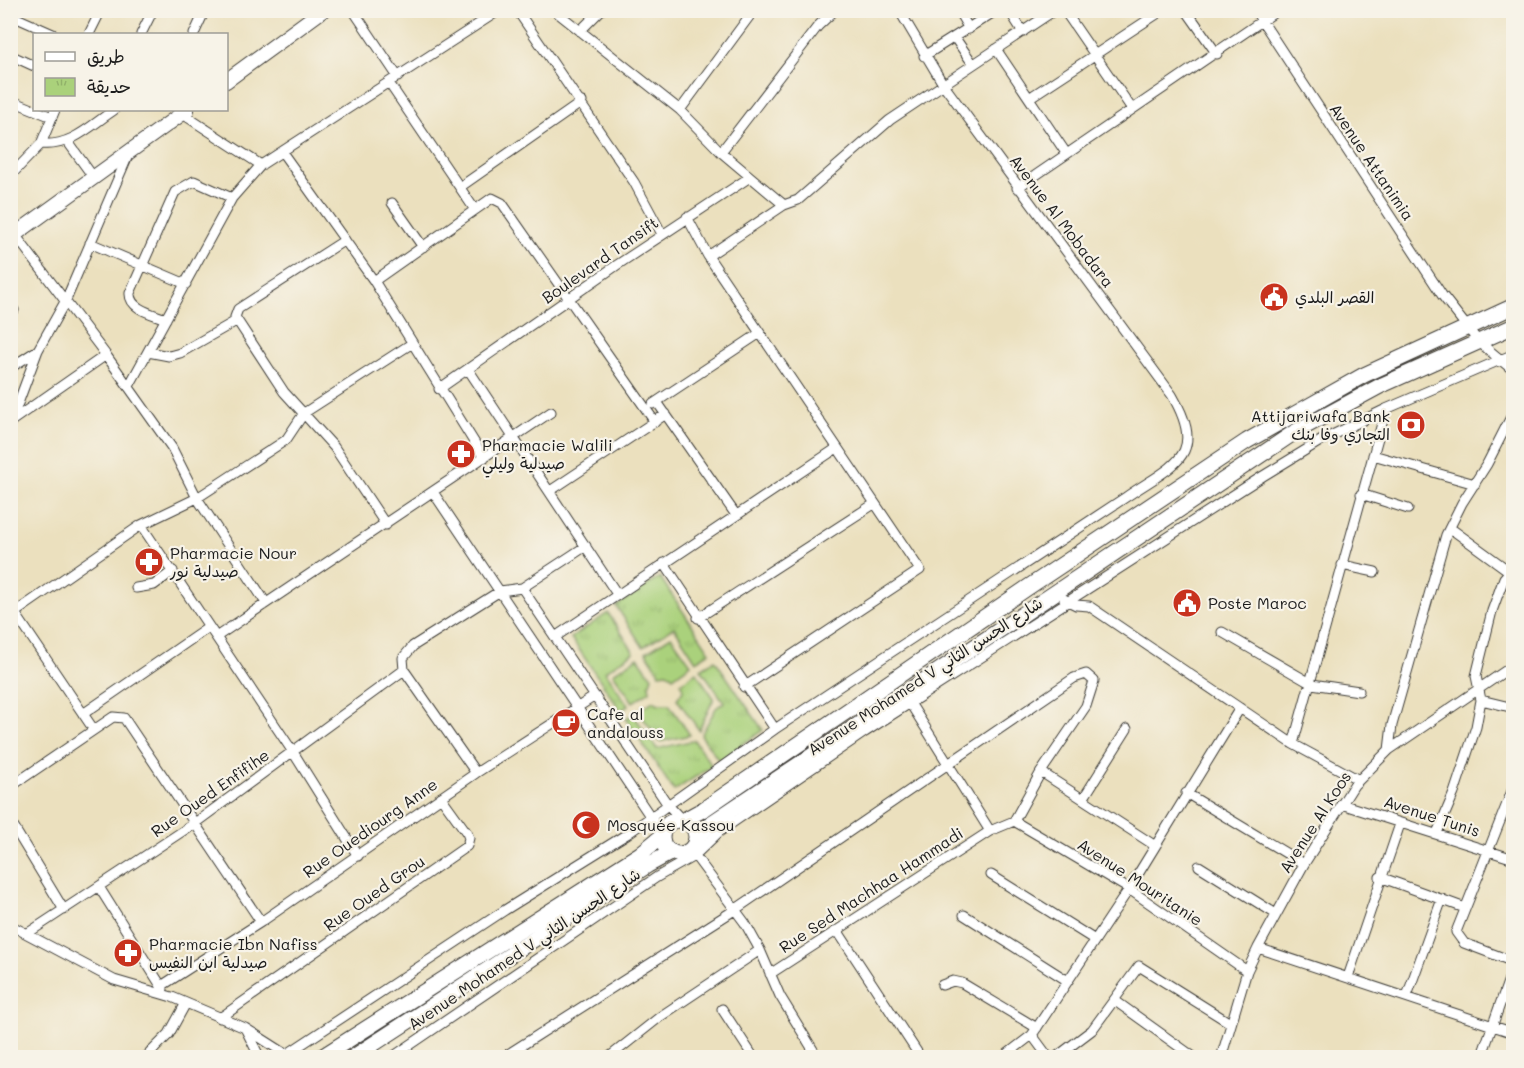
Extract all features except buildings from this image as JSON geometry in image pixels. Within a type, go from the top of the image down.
[{"type":"main road","points":[[320,1058],[640,854],[662,835],[667,825],[704,809],[1048,574],[1288,416],[1364,375],[1514,306]]},
{"type":"main road","points":[[662,835],[664,846],[672,852],[682,854],[694,848],[723,816],[1061,596],[1074,578],[1295,432],[1380,386],[1514,326]]},
{"type":"main road","points":[[683,820],[693,827],[694,848]]},
{"type":"main road","points":[[351,1058],[672,852]]},
{"type":"street","points":[[90,33],[101,10]]},
{"type":"street","points":[[142,33],[153,10]]},
{"type":"street","points":[[194,33],[205,10]]},
{"type":"street","points":[[228,80],[323,10]]},
{"type":"street","points":[[354,10],[398,77]]},
{"type":"street","points":[[129,386],[232,198],[261,165],[500,10]]},
{"type":"street","points":[[517,10],[582,102],[634,182],[663,234]]},
{"type":"street","points":[[554,10],[680,110],[721,152],[783,206]]},
{"type":"street","points":[[580,31],[601,10]]},
{"type":"street","points":[[680,110],[754,10]]},
{"type":"street","points":[[721,152],[818,26],[835,10]]},
{"type":"street","name":"Avenue Al Mobadara","points":[[899,10],[924,56],[943,84],[1017,188],[1172,395],[1187,424],[1188,443],[1178,461],[1060,541]]},
{"type":"street","points":[[958,10],[969,29]]},
{"type":"street","points":[[924,56],[997,10]]},
{"type":"street","points":[[1009,10],[1023,32]]},
{"type":"street","points":[[708,256],[783,206],[798,200],[890,120],[1055,10]]},
{"type":"street","points":[[1064,10],[1132,109]]},
{"type":"street","points":[[1029,98],[1163,10]]},
{"type":"street","points":[[1186,10],[1217,54]]},
{"type":"street","name":"Avenue Attanimia","points":[[1255,10],[1466,328],[1514,371]]},
{"type":"street","points":[[1017,188],[1066,153],[1217,54],[1278,10]]},
{"type":"street","points":[[10,15],[51,33]]},
{"type":"street","points":[[955,38],[973,64]]},
{"type":"street","points":[[996,49],[1066,153]]},
{"type":"street","points":[[10,55],[33,66]]},
{"type":"street","points":[[389,83],[475,210]]},
{"type":"street","points":[[10,100],[33,107]]},
{"type":"street","points":[[460,187],[582,102]]},
{"type":"street","points":[[41,144],[57,145],[68,142],[113,111]]},
{"type":"street","points":[[261,165],[182,111],[130,153],[12,234],[66,300],[172,448],[197,498],[266,603]]},
{"type":"street","points":[[10,176],[41,144],[54,113]]},
{"type":"street","points":[[68,142],[94,178]]},
{"type":"street","points":[[282,152],[374,281],[411,344],[484,458]]},
{"type":"street","points":[[11,422],[38,350],[66,300],[130,153]]},
{"type":"street","name":"Boulevard Tansift","points":[[440,389],[687,217],[750,177]]},
{"type":"street","points":[[166,319],[135,306],[130,299],[140,265],[175,192],[194,181],[232,198]]},
{"type":"street","points":[[374,281],[492,198],[502,203],[655,422]]},
{"type":"street","points":[[392,203],[423,247]]},
{"type":"street","points":[[687,217],[708,256],[920,570],[744,687]]},
{"type":"street","points":[[345,240],[238,309],[235,314],[236,321],[284,392],[334,447],[386,525]]},
{"type":"street","points":[[90,243],[186,284]]},
{"type":"street","points":[[148,352],[169,356],[180,353],[236,321]]},
{"type":"street","points":[[646,409],[760,333]]},
{"type":"street","points":[[94,730],[13,614],[141,525],[197,498],[286,441],[304,413],[411,344]]},
{"type":"street","points":[[10,368],[38,350]]},
{"type":"street","name":"Avenue Mohamed V شارع الحسن الثاني","points":[[391,1058],[657,877],[694,848],[910,703],[1061,596],[1085,590],[1303,451],[1386,409],[1514,354]]},
{"type":"street","points":[[11,422],[106,355]]},
{"type":"street","points":[[468,369],[617,594]]},
{"type":"street","points":[[657,402],[736,515]]},
{"type":"street","points":[[1293,744],[1312,684],[1361,494],[1386,409]]},
{"type":"street","points":[[1389,750],[1399,702],[1450,528],[1514,411]]},
{"type":"street","points":[[216,637],[386,525],[551,412]]},
{"type":"street","points":[[550,491],[666,414]]},
{"type":"street","points":[[555,637],[837,448]]},
{"type":"street","points":[[1373,455],[1475,484]]},
{"type":"street","points":[[433,492],[652,816],[662,835]]},
{"type":"street","points":[[1361,494],[1408,509]]},
{"type":"street","points":[[698,618],[874,504]]},
{"type":"street","points":[[141,525],[293,752],[358,856]]},
{"type":"street","points":[[1437,833],[1470,748],[1479,696],[1476,676],[1481,653],[1499,590],[1511,569],[1450,528]]},
{"type":"street","points":[[10,925],[114,980],[163,990],[186,1003],[244,1028],[286,1056],[652,816],[774,729],[1060,541],[1072,558]]},
{"type":"street","points":[[476,773],[404,670],[403,658],[412,646],[500,591],[522,588],[586,546]]},
{"type":"street","points":[[1035,557],[1048,574]]},
{"type":"street","points":[[664,563],[698,618],[774,729]]},
{"type":"street","points":[[1342,565],[1375,572]]},
{"type":"street","points":[[136,588],[154,585],[173,571]]},
{"type":"street","points":[[1074,578],[1085,590],[1089,606]]},
{"type":"street","points":[[522,588],[668,805],[683,820]]},
{"type":"street","points":[[1061,596],[1089,606],[1293,744],[1359,780]]},
{"type":"street","points":[[83,714],[209,627]]},
{"type":"street","points":[[1222,632],[1312,684],[1359,692]]},
{"type":"street","name":"Avenue Al Koos","points":[[1224,1057],[1230,1023],[1247,971],[1304,864],[1341,804],[1359,780],[1389,750],[1479,696],[1514,665]]},
{"type":"street","name":"Rue Oued Enfifihe","points":[[28,933],[195,823],[404,670]]},
{"type":"street","points":[[502,1058],[736,909],[1074,678],[1086,674],[1094,681],[1086,706],[1041,772],[1014,821]]},
{"type":"street","name":"Rue Ouediourg Anne","points":[[163,990],[476,773],[595,696]]},
{"type":"street","points":[[1479,696],[1514,708]]},
{"type":"street","points":[[910,703],[951,764],[990,831]]},
{"type":"street","points":[[1002,1058],[1034,1032],[1129,889],[1240,708]]},
{"type":"street","points":[[10,787],[117,715],[127,720],[261,922]]},
{"type":"street","points":[[1083,799],[1127,729]]},
{"type":"street","points":[[1041,772],[1154,845]]},
{"type":"street","points":[[1481,1058],[1514,964],[1460,940],[1456,932],[1513,790]]},
{"type":"street","points":[[1186,793],[1304,864]]},
{"type":"street","name":"Rue Oued Grou","points":[[220,1018],[467,846],[469,838],[467,833],[441,797]]},
{"type":"street","name":"Avenue Tunis","points":[[1341,804],[1514,859]]},
{"type":"street","points":[[10,821],[64,909]]},
{"type":"street","name":"Rue Sed Machhaa Hammadi","points":[[770,974],[990,831],[1014,821]]},
{"type":"street","name":"Avenue Mouritanie","points":[[1014,821],[1129,889],[1247,971]]},
{"type":"street","points":[[1348,977],[1380,877],[1400,824]]},
{"type":"street","points":[[694,848],[736,909],[760,950],[792,1018],[818,1058]]},
{"type":"street","points":[[1199,866],[1276,914]]},
{"type":"street","points":[[991,874],[1095,940]]},
{"type":"street","points":[[1380,877],[1465,908]]},
{"type":"street","points":[[99,887],[163,990]]},
{"type":"street","points":[[1407,996],[1442,899]]},
{"type":"street","points":[[964,915],[1068,981]]},
{"type":"street","points":[[837,930],[921,1058]]},
{"type":"street","points":[[1258,948],[1514,1033]]},
{"type":"street","points":[[608,1058],[661,1016],[760,950]]},
{"type":"street","points":[[1055,1058],[1092,1030],[1139,966],[1230,1023]]},
{"type":"street","points":[[942,985],[953,981],[962,983],[1034,1032],[1049,1058]]},
{"type":"street","points":[[1114,1000],[1195,1058]]},
{"type":"street","points":[[145,1058],[169,1034],[186,1003]]},
{"type":"street","points":[[722,1009],[754,1058]]},
{"type":"street","points":[[244,1028],[260,1058]]},
{"type":"green space","points":[[660,577],[710,652],[696,661],[674,627],[643,647],[616,606]]},
{"type":"green space","points":[[608,613],[634,652],[605,671],[628,705],[621,711],[571,638]]},
{"type":"green space","points":[[671,636],[691,664],[673,677],[667,672],[660,673],[646,652]]},
{"type":"green space","points":[[638,657],[652,677],[649,685],[650,691],[633,702],[613,673]]},
{"type":"green space","points":[[715,660],[763,730],[719,761],[701,735],[716,708],[724,702],[701,669]]},
{"type":"green space","points":[[696,672],[714,698],[699,730],[677,699],[683,690],[681,683]]},
{"type":"green space","points":[[653,701],[659,704],[669,704],[690,735],[660,742],[638,711]]},
{"type":"green space","points":[[633,714],[657,749],[694,740],[712,766],[674,791],[626,719]]},
{"type":"place","name":"القصر البلدي","points":[[1274,297]]},
{"type":"place","name":"Attijariwafa Bank التجاري وفا بنك","points":[[1411,425]]},
{"type":"place","name":"Pharmacie Walili صيدلية وليلي","points":[[461,454]]},
{"type":"place","name":"Pharmacie Nour صيدلية نور","points":[[149,562]]},
{"type":"place","name":"Poste Maroc","points":[[1187,603]]},
{"type":"place","name":"Cafe al andalouss","points":[[566,723]]},
{"type":"place","name":"Mosquée Kassou","points":[[586,825]]},
{"type":"place","name":"Pharmacie Ibn Nafiss صيدلية ابن النفيس","points":[[128,953]]}]
